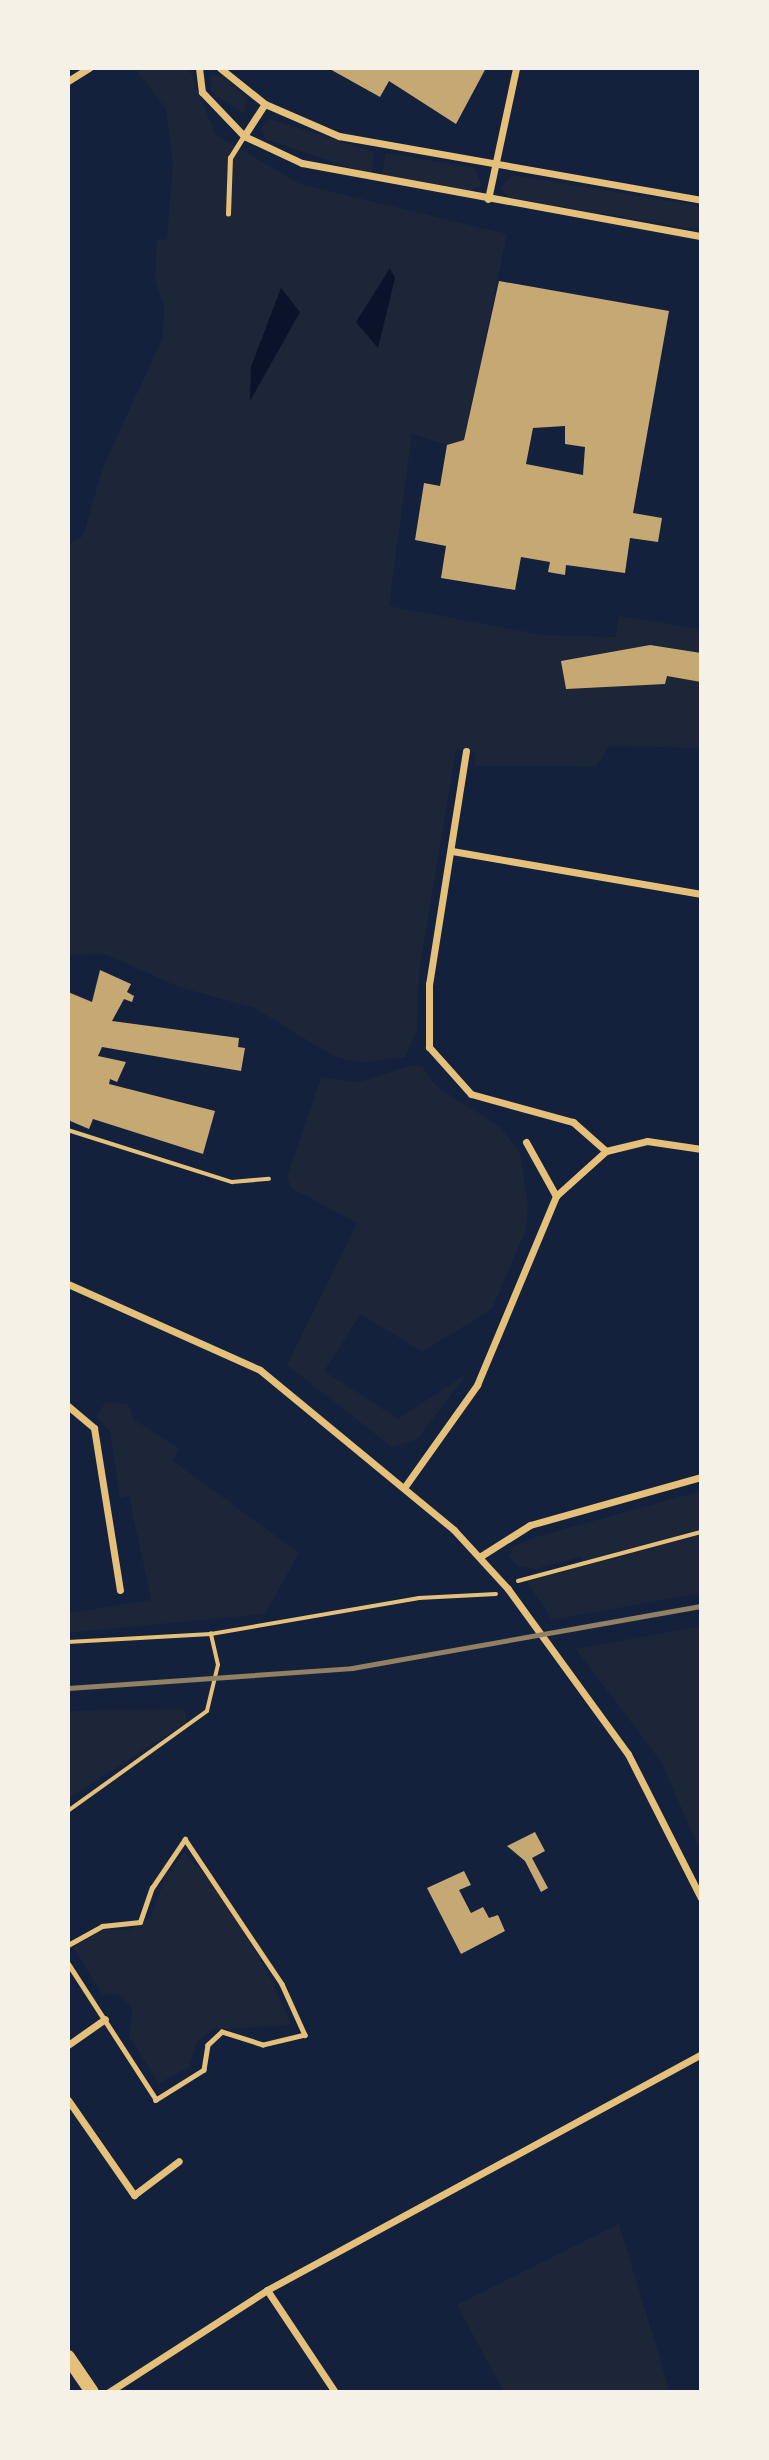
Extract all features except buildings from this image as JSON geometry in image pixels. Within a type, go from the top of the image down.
[{"type":"main road","points":[[68,2357],[92,2392]]},
{"type":"street","points":[[68,81],[89,68]]},
{"type":"street","points":[[199,68],[202,92],[244,136],[338,174],[701,236]]},
{"type":"street","points":[[220,68],[265,104],[339,136],[494,166],[701,200]]},
{"type":"street","points":[[488,199],[516,68]]},
{"type":"street","points":[[244,136],[265,104]]},
{"type":"street","points":[[467,751],[429,985],[429,1047],[471,1094],[573,1122],[606,1151]]},
{"type":"street","points":[[452,851],[701,894]]},
{"type":"street","points":[[406,1485],[477,1385],[556,1196],[606,1151],[647,1141],[701,1149]]},
{"type":"street","points":[[526,1142],[556,1196]]},
{"type":"street","points":[[68,1284],[260,1370],[406,1485],[481,1556],[508,1589],[647,1783],[701,1898]]},
{"type":"street","points":[[68,1406],[94,1428],[120,1590]]},
{"type":"street","points":[[481,1556],[530,1525],[701,1476]]},
{"type":"street","points":[[68,2045],[105,2020]]},
{"type":"street","points":[[109,2392],[267,2290],[701,2054]]},
{"type":"street","points":[[68,2100],[134,2195],[179,2161]]},
{"type":"street","points":[[267,2290],[335,2392]]},
{"type":"lane","points":[[228,214],[230,159],[244,136]]},
{"type":"lane","points":[[68,1945],[102,1926],[140,1922],[152,1888],[186,1839],[282,1984],[305,2035],[263,2045],[222,2032],[208,2045],[204,2070],[156,2100],[68,1964]]},
{"type":"path","points":[[68,1130],[232,1182],[269,1179]]},
{"type":"path","points":[[68,1642],[211,1634],[419,1598],[482,1599],[508,1589],[523,1576],[701,1532]]},
{"type":"path","points":[[68,1811],[207,1711],[218,1665],[211,1634]]},
{"type":"shaded area","points":[[135,68],[189,68],[215,134],[300,184],[507,234],[464,440],[447,445],[412,434],[389,606],[543,635],[615,637],[619,616],[701,629],[701,748],[609,746],[596,767],[475,766],[475,752],[456,750],[419,972],[417,1030],[405,1057],[362,1063],[333,1056],[255,1008],[179,987],[105,954],[68,955],[68,545],[83,536],[103,467],[162,339],[164,308],[155,278],[157,240],[167,239],[173,164],[166,109]]},
{"type":"shaded area","points":[[211,75],[224,76],[247,99],[244,114],[211,92]]},
{"type":"shaded area","points":[[270,119],[374,152],[372,175],[265,139],[261,128]]},
{"type":"shaded area","points":[[386,153],[474,168],[482,185],[469,191],[382,176]]},
{"type":"shaded area","points":[[513,175],[701,206],[701,230],[509,198],[500,188]]},
{"type":"shaded area","points":[[390,268],[395,278],[378,348],[356,322]]},
{"type":"shaded area","points":[[281,288],[300,312],[250,401],[251,367]]},
{"type":"shaded area","points":[[412,1065],[422,1066],[436,1086],[501,1128],[520,1153],[528,1205],[526,1229],[492,1309],[422,1352],[361,1314],[324,1371],[398,1419],[467,1374],[417,1439],[392,1447],[287,1365],[357,1223],[291,1188],[287,1177],[321,1078],[359,1082]]},
{"type":"shaded area","points":[[106,1402],[128,1404],[134,1420],[178,1448],[173,1461],[299,1553],[265,1614],[68,1633],[68,1613],[151,1600],[129,1496],[120,1498],[110,1432],[96,1416]]},
{"type":"shaded area","points":[[701,1491],[701,1593],[552,1620],[527,1582],[583,1566],[581,1557],[535,1569],[517,1566],[509,1556],[514,1546],[536,1537]]},
{"type":"shaded area","points":[[701,1626],[701,1853],[662,1763],[576,1649]]},
{"type":"shaded area","points":[[185,1709],[187,1722],[68,1799],[68,1711]]},
{"type":"shaded area","points":[[184,1853],[217,1887],[271,1978],[291,2025],[211,2030],[197,2042],[189,2067],[159,2083],[129,2037],[132,2007],[119,1995],[102,1994],[73,1947],[103,1930],[128,1930],[150,1918],[166,1876]]},
{"type":"shaded area","points":[[619,2224],[670,2392],[504,2392],[457,2305]]},
{"type":"railway","points":[[68,1688],[352,1668],[701,1606]]}]
